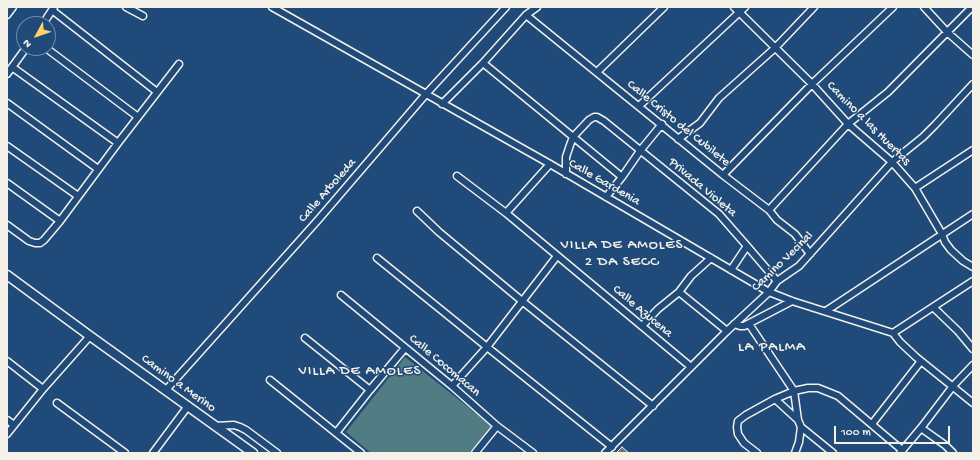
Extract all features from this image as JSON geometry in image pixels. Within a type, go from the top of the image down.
[{"type":"street","points":[[7,15],[13,7]]},
{"type":"street","points":[[126,7],[143,16]]},
{"type":"street","name":"Calle Gardenia","points":[[272,7],[550,164],[769,292],[792,301],[893,333]]},
{"type":"street","name":"Calle Arboleda","points":[[166,390],[318,220],[426,94],[506,7]]},
{"type":"street","points":[[442,104],[483,63],[526,15],[537,7]]},
{"type":"street","points":[[597,72],[664,7]]},
{"type":"street","name":"Camino a las Huertas","points":[[734,7],[812,84],[848,124],[892,162],[915,188],[951,250],[963,261],[973,267]]},
{"type":"street","points":[[639,106],[745,7]]},
{"type":"street","points":[[678,139],[700,123],[719,98],[775,48],[814,7]]},
{"type":"street","points":[[723,175],[812,84],[893,7]]},
{"type":"street","points":[[924,7],[947,32],[973,55]]},
{"type":"street","points":[[769,210],[848,124],[888,92],[972,7]]},
{"type":"street","points":[[54,9],[157,92]]},
{"type":"street","name":"Calle Cristo del Cubilete","points":[[526,15],[662,124],[678,139],[769,210],[777,220],[795,234],[810,254]]},
{"type":"street","points":[[7,74],[20,56]]},
{"type":"street","points":[[56,56],[138,117]]},
{"type":"street","points":[[483,63],[622,177]]},
{"type":"street","points":[[7,225],[29,241],[40,243],[44,240],[179,64]]},
{"type":"street","points":[[12,67],[118,143]]},
{"type":"street","name":"Camino Vecinal","points":[[605,453],[734,324],[769,292],[778,281],[799,266],[892,162],[923,137],[973,84]]},
{"type":"street","points":[[7,103],[98,169]]},
{"type":"street","name":"Privada Violeta","points":[[573,137],[594,117],[598,117],[604,121],[719,214],[778,281]]},
{"type":"street","points":[[606,197],[662,124]]},
{"type":"street","points":[[566,174],[566,157],[573,137]]},
{"type":"street","points":[[7,146],[78,196]]},
{"type":"street","points":[[915,188],[973,150]]},
{"type":"street","points":[[506,213],[550,164]]},
{"type":"street","name":"Calle Azucena","points":[[457,176],[506,213],[691,367]]},
{"type":"street","points":[[7,183],[60,221]]},
{"type":"street","points":[[416,211],[522,301],[653,406]]},
{"type":"street","points":[[826,311],[973,214]]},
{"type":"street","points":[[731,270],[748,246]]},
{"type":"street","points":[[452,386],[486,347],[557,256]]},
{"type":"street","points":[[377,258],[486,347],[612,446]]},
{"type":"street","points":[[642,326],[658,309],[679,292],[691,276],[711,258]]},
{"type":"street","name":"Camino a Merino","points":[[7,275],[253,453]]},
{"type":"street","points":[[973,281],[893,333],[900,342],[921,361],[973,403]]},
{"type":"street","points":[[679,292],[727,331]]},
{"type":"street","name":"Calle Cocomacan","points":[[341,295],[452,386],[497,426],[533,453]]},
{"type":"street","points":[[734,324],[740,326],[749,324],[792,301]]},
{"type":"street","points":[[933,307],[958,331],[973,349]]},
{"type":"street","points":[[749,324],[794,391],[798,420],[801,427],[833,453]]},
{"type":"street","points":[[7,434],[43,389],[90,336]]},
{"type":"street","points":[[305,338],[370,390]]},
{"type":"street","points":[[336,433],[405,348]]},
{"type":"street","points":[[7,361],[43,389]]},
{"type":"street","points":[[872,424],[921,361]]},
{"type":"street","points":[[757,453],[744,442],[738,434],[738,421],[775,399],[794,391],[808,388],[818,388],[838,396],[872,424],[901,451],[921,428],[953,386],[973,365]]},
{"type":"street","points":[[270,380],[361,453]]},
{"type":"street","points":[[775,399],[798,420]]},
{"type":"street","points":[[56,403],[126,453]]},
{"type":"street","points":[[153,453],[188,406]]},
{"type":"street","points":[[7,420],[14,425]]},
{"type":"street","points":[[215,426],[240,426],[277,453]]},
{"type":"street","points":[[475,453],[497,426]]},
{"type":"street","points":[[794,453],[799,442],[801,427]]},
{"type":"street","points":[[921,428],[954,453]]},
{"type":"green space","points":[[405,357],[492,426],[469,453],[371,453],[346,432]]},
{"type":"building","points":[[622,447],[629,453],[616,453]]},
{"type":"district","name":"VILLA DE AMOLES 2 DA SECC","points":[[622,254]]},
{"type":"district","name":"LA PALMA","points":[[772,348]]},
{"type":"district","name":"VILLA DE AMOLES","points":[[360,372]]}]
